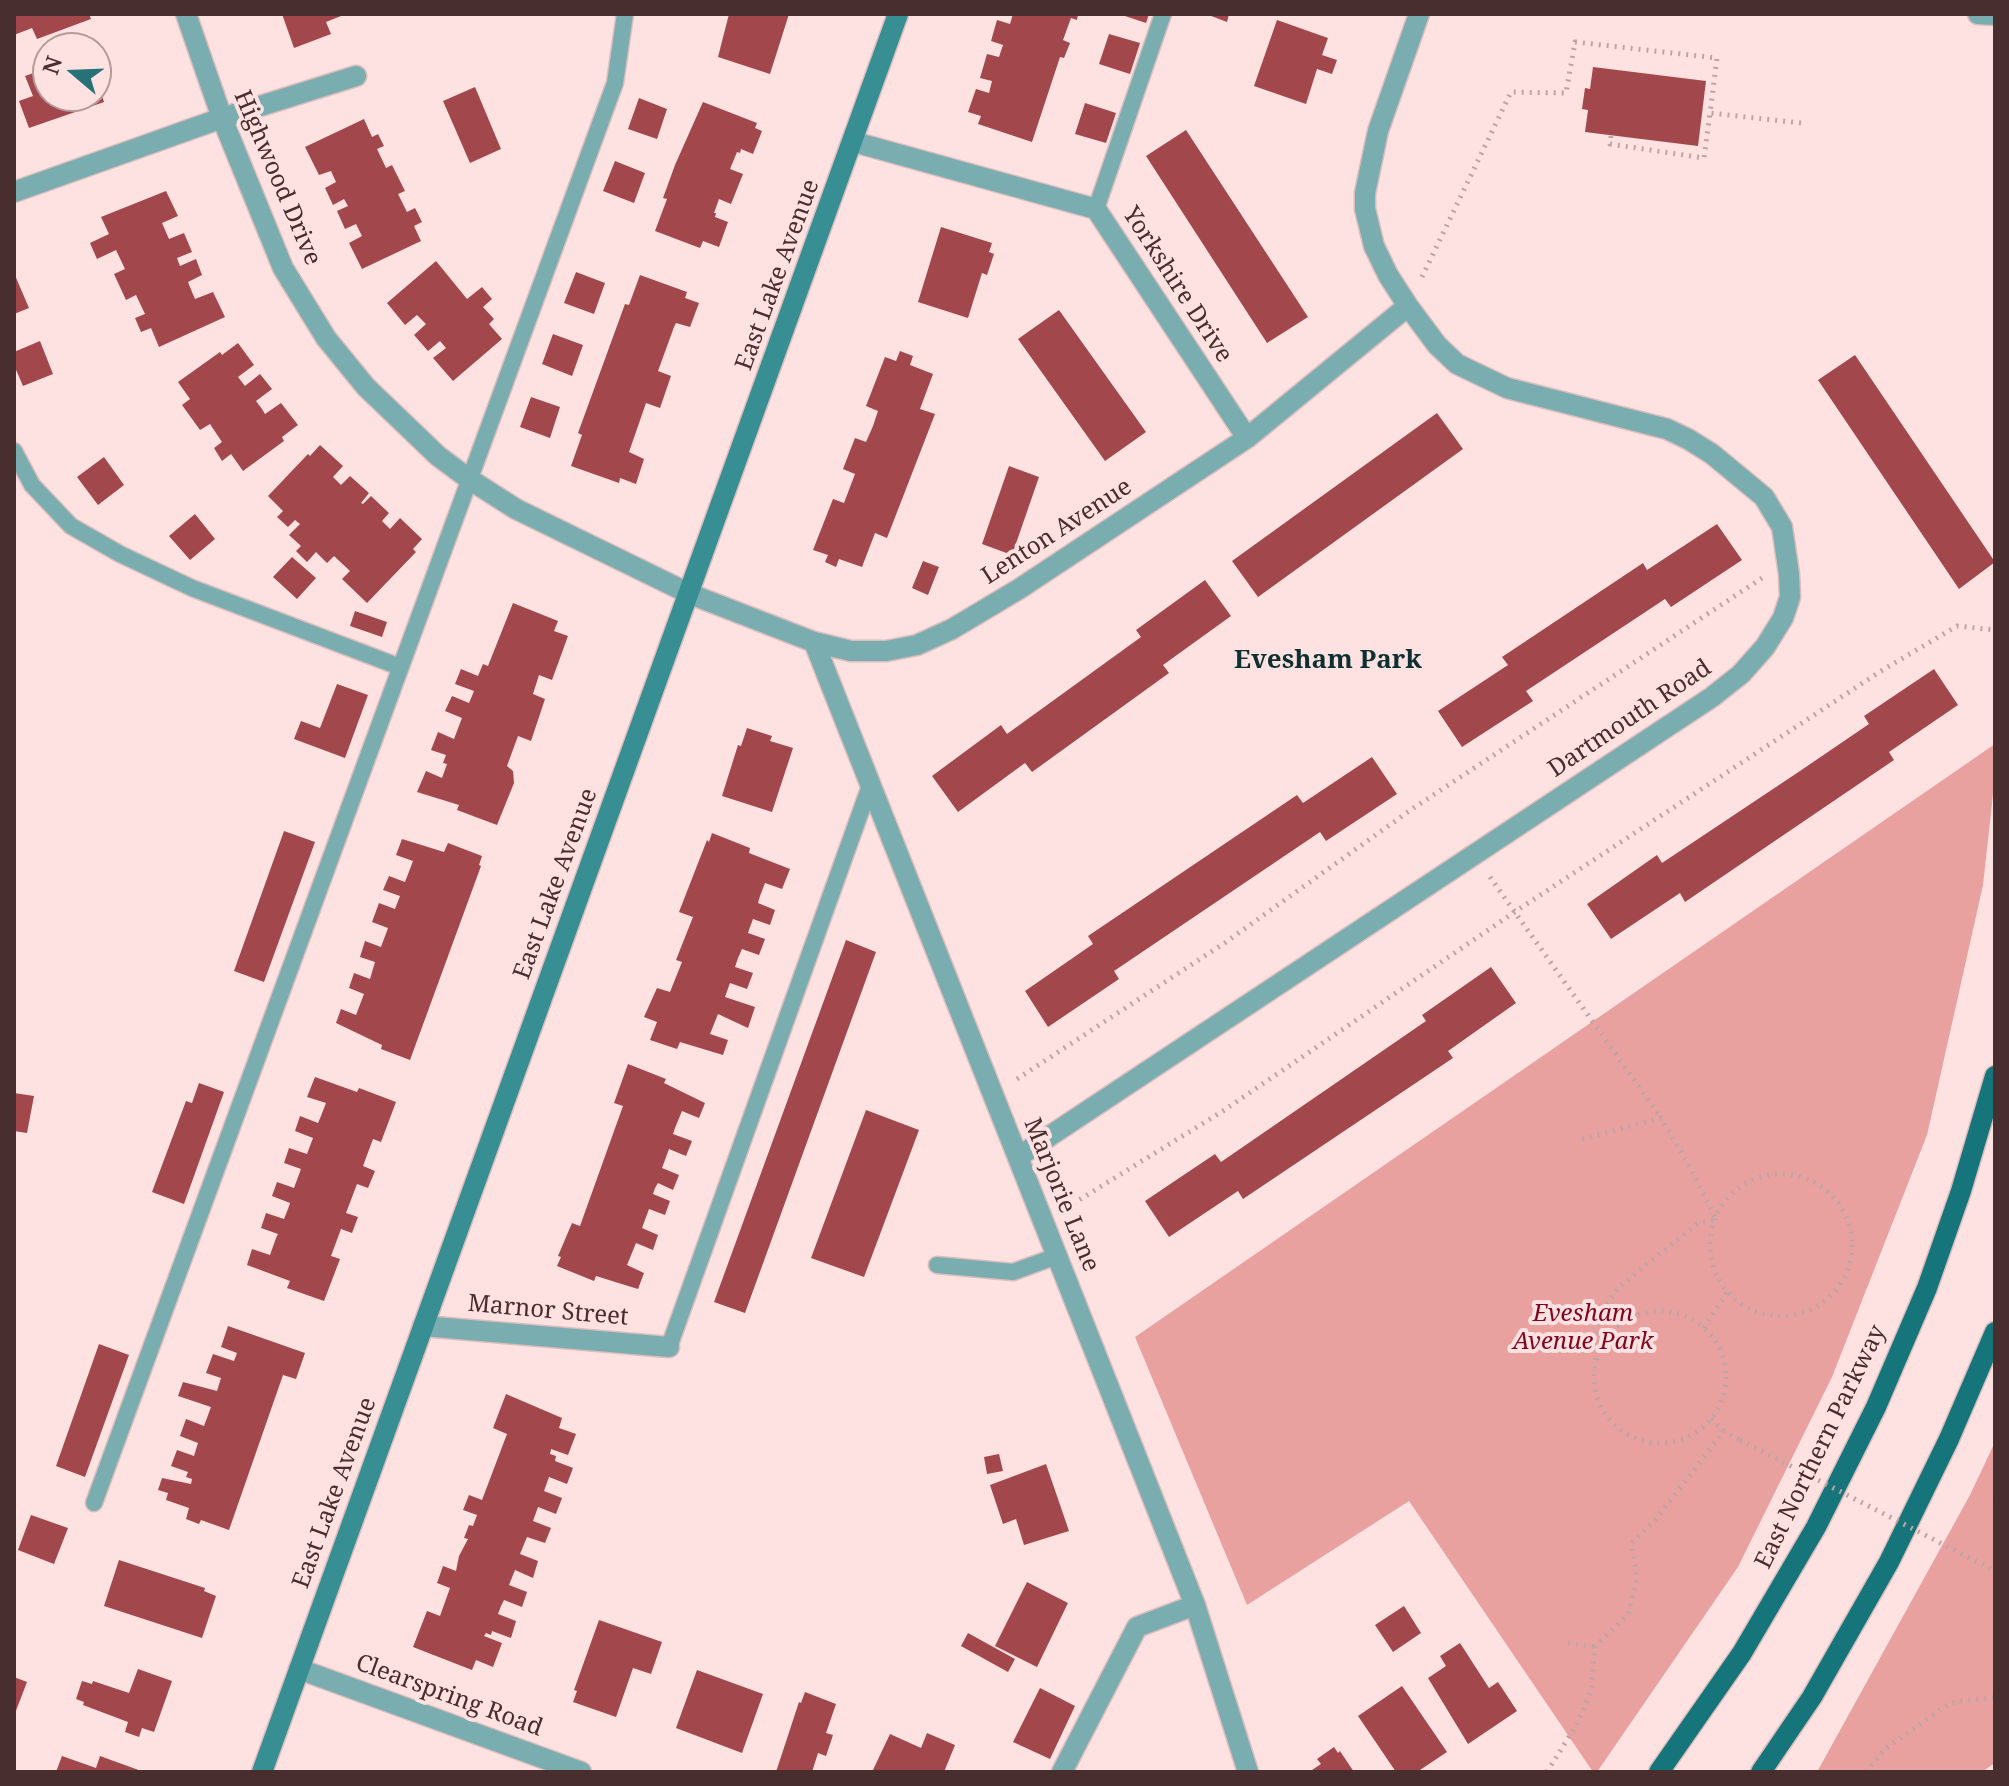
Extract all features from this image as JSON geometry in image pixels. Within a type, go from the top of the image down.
[{"type":"main road","name":"East Northern Parkway","points":[[1659,1772],[1742,1653],[1816,1527],[1876,1407],[1932,1274],[1961,1191],[1995,1076]]},
{"type":"main road","points":[[1761,1772],[1812,1697],[1889,1562],[1949,1439],[1995,1332]]},
{"type":"street","name":"Highwood Drive","points":[[186,14],[222,118],[283,268],[326,338],[366,387],[438,456],[469,479],[516,509],[690,594]]},
{"type":"street","name":"East Lake Avenue","points":[[262,1772],[898,14]]},
{"type":"street","name":"Dartmouth Road","points":[[1018,1157],[1712,697],[1741,674],[1765,647],[1783,618],[1790,597],[1782,527],[1764,497],[1712,454],[1667,429],[1507,388],[1483,378],[1457,364],[1437,345],[1408,306],[1374,246],[1365,209],[1365,193],[1378,131],[1419,14]]},
{"type":"street","points":[[1978,14],[1995,15]]},
{"type":"street","points":[[14,192],[222,118],[356,76]]},
{"type":"street","name":"Yorkshire Drive","points":[[854,142],[1096,209],[1247,438]]},
{"type":"street","name":"Lenton Avenue","points":[[690,594],[814,642],[851,651],[886,651],[917,645],[1019,589],[1247,438],[1408,306]]},
{"type":"street","name":"Marjorie Lane","points":[[814,642],[1195,1605],[1248,1772]]},
{"type":"street","name":"Marnor Street","points":[[423,1326],[669,1347]]},
{"type":"street","points":[[1062,1772],[1137,1627],[1195,1605]]},
{"type":"street","name":"Clearspring Road","points":[[299,1669],[581,1772]]},
{"type":"lane","points":[[94,1503],[615,83],[625,14]]},
{"type":"lane","points":[[1096,209],[1163,14]]},
{"type":"lane","points":[[14,451],[32,485],[71,526],[120,554],[192,588],[400,667]]},
{"type":"lane","points":[[669,1347],[871,783]]},
{"type":"lane","points":[[937,1265],[1013,1272],[1057,1256]]},
{"type":"path","points":[[1408,306],[1511,92],[1566,93],[1575,42],[1717,58],[1704,158],[1610,144],[1611,136]]},
{"type":"path","points":[[1710,113],[1801,123]]},
{"type":"path","points":[[993,1095],[1226,942],[1412,809],[1787,562]]},
{"type":"path","points":[[1043,1223],[1223,1111],[1513,913],[1881,671],[1957,626],[1995,630]]},
{"type":"path","points":[[1475,855],[1513,913],[1661,1118],[1716,1219]]},
{"type":"path","points":[[1582,1139],[1661,1118]]},
{"type":"path","points":[[1784,1173],[1807,1178],[1828,1191],[1844,1209],[1852,1232],[1852,1257],[1844,1279],[1829,1299],[1810,1311],[1788,1317],[1766,1316],[1744,1307],[1727,1292],[1715,1273],[1710,1250],[1712,1227],[1716,1219],[1721,1206],[1738,1188],[1759,1177],[1784,1173]]},
{"type":"path","points":[[1599,1349],[1598,1316],[1620,1286],[1697,1224],[1716,1219]]},
{"type":"path","points":[[1704,1328],[1727,1292]]},
{"type":"path","points":[[1650,1310],[1673,1311],[1694,1319],[1712,1334],[1723,1354],[1727,1377],[1723,1399],[1711,1419],[1695,1434],[1676,1442],[1655,1443],[1634,1439],[1616,1428],[1602,1411],[1594,1391],[1593,1370],[1599,1349],[1610,1331],[1628,1317],[1650,1310]]},
{"type":"path","points":[[1711,1419],[1740,1440],[1995,1571]]},
{"type":"path","points":[[1547,1772],[1577,1724],[1591,1691],[1595,1647],[1628,1614],[1637,1579],[1632,1543],[1656,1519],[1724,1431]]},
{"type":"path","points":[[1995,1496],[1995,1504]]},
{"type":"path","points":[[1568,1643],[1595,1647]]},
{"type":"path","points":[[1866,1772],[1885,1749],[1950,1703],[1995,1697]]},
{"type":"green space","name":"Evesham Avenue Park","points":[[1995,744],[1995,776],[1983,885],[1927,1135],[1832,1377],[1738,1567],[1597,1772],[1593,1772],[1409,1501],[1247,1605],[1135,1337]]},
{"type":"green space","points":[[1995,1442],[1995,1763],[1982,1772],[1817,1772],[1970,1495]]},
{"type":"building","points":[[14,14],[89,14],[91,19],[56,32],[34,32],[32,28],[14,35]]},
{"type":"building","points":[[282,14],[346,14],[326,22],[331,34],[294,48]]},
{"type":"building","points":[[729,14],[789,14],[770,74],[718,57]]},
{"type":"building","points":[[1013,14],[1078,14],[1077,20],[1071,18],[1063,40],[1070,43],[1064,58],[1060,57],[1032,142],[978,124],[981,116],[968,112],[976,89],[989,93],[992,81],[980,78],[987,54],[999,57],[1003,45],[991,41],[997,20],[1010,24]]},
{"type":"building","points":[[1119,14],[1149,14],[1146,23]]},
{"type":"building","points":[[1206,14],[1229,14],[1227,22]]},
{"type":"building","points":[[1277,20],[1328,38],[1322,55],[1337,60],[1332,74],[1317,69],[1306,104],[1254,86]]},
{"type":"building","points":[[1109,34],[1140,43],[1130,74],[1099,64]]},
{"type":"building","points":[[1593,67],[1706,81],[1698,146],[1585,132],[1588,110],[1582,109],[1585,88],[1590,89]]},
{"type":"building","points":[[32,74],[32,94],[25,76]]},
{"type":"building","points":[[475,87],[501,149],[470,163],[443,101]]},
{"type":"building","points":[[32,96],[32,112],[75,112],[29,128],[19,101]]},
{"type":"building","points":[[639,98],[667,109],[657,139],[628,129]]},
{"type":"building","points":[[703,102],[757,123],[755,128],[762,131],[753,154],[741,149],[730,169],[743,174],[731,204],[719,199],[714,213],[715,217],[728,222],[719,247],[703,241],[700,248],[655,231],[675,165]]},
{"type":"building","points":[[1085,103],[1116,113],[1106,143],[1075,134]]},
{"type":"building","points":[[364,119],[372,137],[378,134],[384,146],[377,149],[386,168],[392,165],[405,191],[398,194],[407,212],[415,208],[422,222],[414,226],[421,241],[362,269],[349,243],[362,236],[356,224],[345,229],[337,211],[348,206],[344,199],[333,205],[325,188],[336,182],[331,171],[319,175],[305,147]]},
{"type":"building","points":[[1186,130],[1308,317],[1267,343],[1146,156]]},
{"type":"building","points":[[615,161],[645,173],[634,203],[603,191]]},
{"type":"building","points":[[166,191],[178,216],[162,223],[169,239],[184,233],[192,252],[177,258],[180,266],[196,259],[202,275],[188,282],[195,299],[213,292],[225,317],[159,347],[151,328],[141,332],[135,318],[145,314],[136,295],[126,300],[114,274],[125,269],[116,250],[97,259],[90,243],[109,234],[101,217]]},
{"type":"building","points":[[941,227],[992,243],[989,252],[994,254],[987,275],[982,273],[968,318],[918,302]]},
{"type":"building","points":[[436,261],[467,299],[482,287],[492,299],[483,307],[494,319],[489,324],[502,339],[453,381],[433,358],[446,348],[440,341],[428,351],[414,335],[426,324],[417,315],[405,325],[387,303]]},
{"type":"building","points":[[576,272],[605,283],[594,314],[564,303]]},
{"type":"building","points":[[14,273],[29,308],[14,314]]},
{"type":"building","points":[[640,275],[687,292],[685,298],[699,303],[690,327],[676,323],[674,327],[658,371],[671,376],[660,408],[646,403],[629,452],[644,459],[636,484],[620,478],[619,483],[571,466],[582,435],[578,433],[625,304],[629,305]]},
{"type":"building","points":[[1059,310],[1146,432],[1105,461],[1018,339]]},
{"type":"building","points":[[553,334],[583,345],[572,376],[542,364]]},
{"type":"building","points":[[40,341],[53,374],[23,386],[14,365],[14,352]]},
{"type":"building","points":[[238,343],[254,365],[238,377],[245,386],[260,374],[272,389],[256,401],[265,414],[281,403],[298,425],[282,437],[284,441],[243,471],[231,454],[222,461],[214,448],[222,442],[210,424],[200,430],[182,405],[190,399],[178,382]]},
{"type":"building","points":[[900,351],[913,356],[910,365],[933,374],[920,409],[935,414],[887,538],[875,533],[862,567],[839,559],[836,567],[825,562],[828,555],[813,550],[833,499],[844,503],[855,474],[843,469],[855,438],[866,442],[873,426],[878,411],[866,406],[885,357],[896,361]]},
{"type":"building","points":[[1855,355],[1995,562],[1959,589],[1818,380]]},
{"type":"building","points":[[531,397],[560,407],[550,438],[520,427]]},
{"type":"building","points":[[1437,413],[1463,449],[1258,597],[1232,561]]},
{"type":"building","points":[[320,445],[343,466],[333,477],[341,485],[350,476],[369,493],[361,503],[371,496],[389,513],[382,521],[390,529],[400,518],[422,539],[413,549],[416,552],[367,603],[342,579],[350,571],[334,556],[327,563],[316,552],[307,562],[296,551],[301,546],[289,535],[300,524],[295,520],[288,527],[277,517],[283,511],[268,496]]},
{"type":"building","points":[[104,457],[124,485],[98,505],[77,477]]},
{"type":"building","points":[[1009,466],[1039,477],[1012,555],[982,544]]},
{"type":"building","points":[[195,514],[215,539],[190,560],[169,536]]},
{"type":"building","points":[[1717,524],[1742,560],[1671,607],[1665,599],[1526,691],[1533,701],[1462,747],[1438,711],[1508,665],[1502,657],[1643,563],[1647,570]]},
{"type":"building","points":[[292,557],[316,578],[297,599],[273,577]]},
{"type":"building","points":[[923,561],[939,567],[928,595],[912,588]]},
{"type":"building","points":[[1205,580],[1231,616],[1163,665],[1169,673],[1032,772],[1025,763],[958,812],[932,776],[1001,725],[1007,734],[1141,637],[1136,630]]},
{"type":"building","points":[[513,603],[558,621],[554,631],[568,636],[552,680],[539,675],[533,694],[545,699],[531,741],[518,736],[507,766],[513,771],[514,783],[497,825],[457,810],[459,805],[417,792],[426,771],[442,778],[447,764],[443,763],[446,755],[431,750],[438,732],[454,739],[462,718],[445,711],[452,696],[469,703],[474,691],[455,684],[461,669],[478,676],[483,664],[488,666]]},
{"type":"building","points":[[355,611],[387,622],[382,637],[350,626]]},
{"type":"building","points":[[1934,669],[1958,705],[1889,752],[1894,760],[1685,902],[1680,893],[1611,939],[1587,904],[1657,855],[1662,863],[1800,771],[1869,724],[1864,716]]},
{"type":"building","points":[[337,684],[368,695],[345,758],[294,739],[301,721],[320,728]]},
{"type":"building","points":[[747,728],[772,736],[770,741],[793,748],[772,812],[722,796],[738,745],[741,746]]},
{"type":"building","points":[[1372,757],[1397,794],[1326,841],[1320,832],[1114,971],[1119,979],[1048,1027],[1025,991],[1093,944],[1088,936],[1297,795],[1303,803]]},
{"type":"building","points":[[284,831],[315,842],[264,982],[234,971]]},
{"type":"building","points":[[712,833],[750,848],[749,853],[790,869],[782,889],[765,883],[760,896],[758,903],[775,910],[770,925],[753,919],[750,927],[748,933],[765,939],[759,955],[742,949],[738,958],[735,967],[753,973],[747,989],[730,983],[725,997],[755,1007],[748,1028],[718,1014],[710,1034],[728,1040],[723,1055],[680,1042],[677,1049],[650,1040],[657,1022],[644,1017],[657,988],[670,992],[682,962],[676,960],[693,917],[679,912]]},
{"type":"building","points":[[402,839],[444,852],[448,843],[482,856],[410,1060],[381,1049],[382,1045],[336,1023],[341,1009],[356,1015],[364,994],[349,988],[354,973],[370,979],[375,962],[360,957],[365,941],[381,947],[388,928],[372,922],[379,903],[395,909],[400,896],[383,890],[389,876],[405,882],[413,861],[396,855]]},
{"type":"building","points":[[846,940],[876,952],[745,1313],[714,1302]]},
{"type":"building","points":[[1491,967],[1516,1003],[1448,1051],[1453,1058],[1243,1199],[1238,1191],[1169,1237],[1145,1201],[1215,1154],[1221,1162],[1426,1021],[1422,1015]]},
{"type":"building","points":[[628,1064],[666,1079],[664,1083],[705,1103],[699,1118],[682,1111],[675,1128],[673,1134],[692,1141],[686,1156],[669,1149],[662,1168],[679,1175],[673,1190],[658,1183],[655,1188],[653,1194],[670,1201],[665,1215],[649,1209],[642,1228],[658,1235],[653,1250],[636,1243],[627,1265],[644,1273],[638,1289],[596,1276],[594,1281],[557,1266],[572,1223],[580,1226],[623,1106],[614,1103]]},
{"type":"building","points":[[315,1077],[357,1092],[359,1088],[396,1102],[381,1142],[373,1139],[363,1166],[375,1171],[368,1188],[357,1184],[346,1213],[358,1217],[352,1233],[341,1229],[331,1256],[340,1259],[324,1301],[287,1288],[290,1281],[247,1265],[252,1249],[270,1255],[278,1234],[261,1228],[266,1213],[284,1219],[288,1209],[290,1203],[272,1196],[277,1182],[294,1188],[301,1169],[284,1163],[289,1148],[307,1154],[313,1138],[295,1131],[300,1116],[318,1123],[326,1103],[307,1097]]},
{"type":"building","points":[[199,1083],[224,1092],[184,1204],[152,1192],[186,1101],[192,1103]]},
{"type":"building","points":[[14,1093],[34,1096],[27,1133],[14,1131]]},
{"type":"building","points":[[866,1110],[919,1130],[864,1277],[811,1258]]},
{"type":"building","points":[[228,1326],[305,1353],[296,1379],[283,1375],[229,1530],[201,1520],[199,1524],[186,1519],[189,1508],[166,1500],[168,1493],[158,1490],[162,1478],[191,1484],[192,1479],[186,1477],[188,1472],[171,1466],[177,1450],[194,1456],[198,1443],[180,1436],[186,1419],[204,1426],[211,1407],[178,1396],[183,1382],[217,1391],[221,1378],[206,1373],[213,1354],[234,1361],[237,1353],[221,1347]]},
{"type":"building","points":[[99,1344],[129,1355],[85,1477],[56,1466]]},
{"type":"building","points":[[506,1394],[562,1418],[559,1428],[576,1434],[568,1455],[551,1449],[550,1454],[556,1456],[555,1461],[573,1468],[567,1484],[549,1477],[544,1491],[562,1498],[556,1514],[538,1507],[533,1521],[551,1528],[545,1543],[527,1537],[520,1554],[538,1561],[533,1578],[515,1570],[509,1585],[527,1592],[522,1607],[504,1600],[498,1614],[516,1621],[511,1638],[492,1631],[491,1635],[486,1633],[484,1636],[502,1643],[493,1667],[476,1660],[472,1670],[413,1647],[427,1611],[440,1616],[450,1588],[437,1583],[443,1566],[456,1571],[459,1556],[468,1539],[464,1538],[477,1515],[463,1510],[469,1495],[482,1500],[507,1434],[493,1428]]},
{"type":"building","points":[[999,1454],[1003,1471],[987,1474],[984,1457]]},
{"type":"building","points":[[1046,1464],[1069,1531],[1024,1545],[1016,1519],[1003,1524],[990,1485]]},
{"type":"building","points":[[31,1515],[68,1528],[54,1564],[18,1550]]},
{"type":"building","points":[[119,1560],[205,1588],[204,1591],[216,1596],[202,1638],[104,1606]]},
{"type":"building","points":[[1027,1582],[1068,1603],[1037,1667],[995,1646]]},
{"type":"building","points":[[1404,1606],[1421,1633],[1393,1652],[1375,1625]]},
{"type":"building","points":[[599,1620],[662,1642],[651,1674],[633,1668],[616,1717],[573,1702],[577,1691],[574,1690]]},
{"type":"building","points":[[968,1633],[1015,1659],[1008,1672],[961,1646]]},
{"type":"building","points":[[1460,1643],[1489,1688],[1498,1682],[1517,1711],[1468,1744],[1428,1678],[1446,1666],[1440,1656]]},
{"type":"building","points":[[138,1669],[172,1681],[154,1732],[142,1728],[139,1737],[125,1732],[128,1722],[83,1705],[84,1702],[76,1699],[82,1681],[92,1684],[93,1681],[129,1693]]},
{"type":"building","points":[[697,1670],[763,1694],[742,1753],[676,1728]]},
{"type":"building","points":[[14,1677],[27,1682],[14,1716]]},
{"type":"building","points":[[1402,1686],[1447,1752],[1417,1772],[1396,1772],[1358,1716]]},
{"type":"building","points":[[1040,1688],[1075,1706],[1050,1759],[1013,1742]]},
{"type":"building","points":[[805,1692],[836,1704],[826,1733],[833,1735],[826,1756],[818,1753],[812,1772],[776,1772],[799,1702]]},
{"type":"building","points":[[927,1733],[955,1745],[944,1772],[872,1772],[890,1734],[921,1748]]},
{"type":"building","points":[[1334,1747],[1354,1772],[1309,1772],[1321,1764],[1317,1759]]},
{"type":"building","points":[[62,1756],[96,1768],[100,1756],[144,1772],[56,1772]]},
{"type":"district","name":"Evesham Park","points":[[1328,661]]}]
